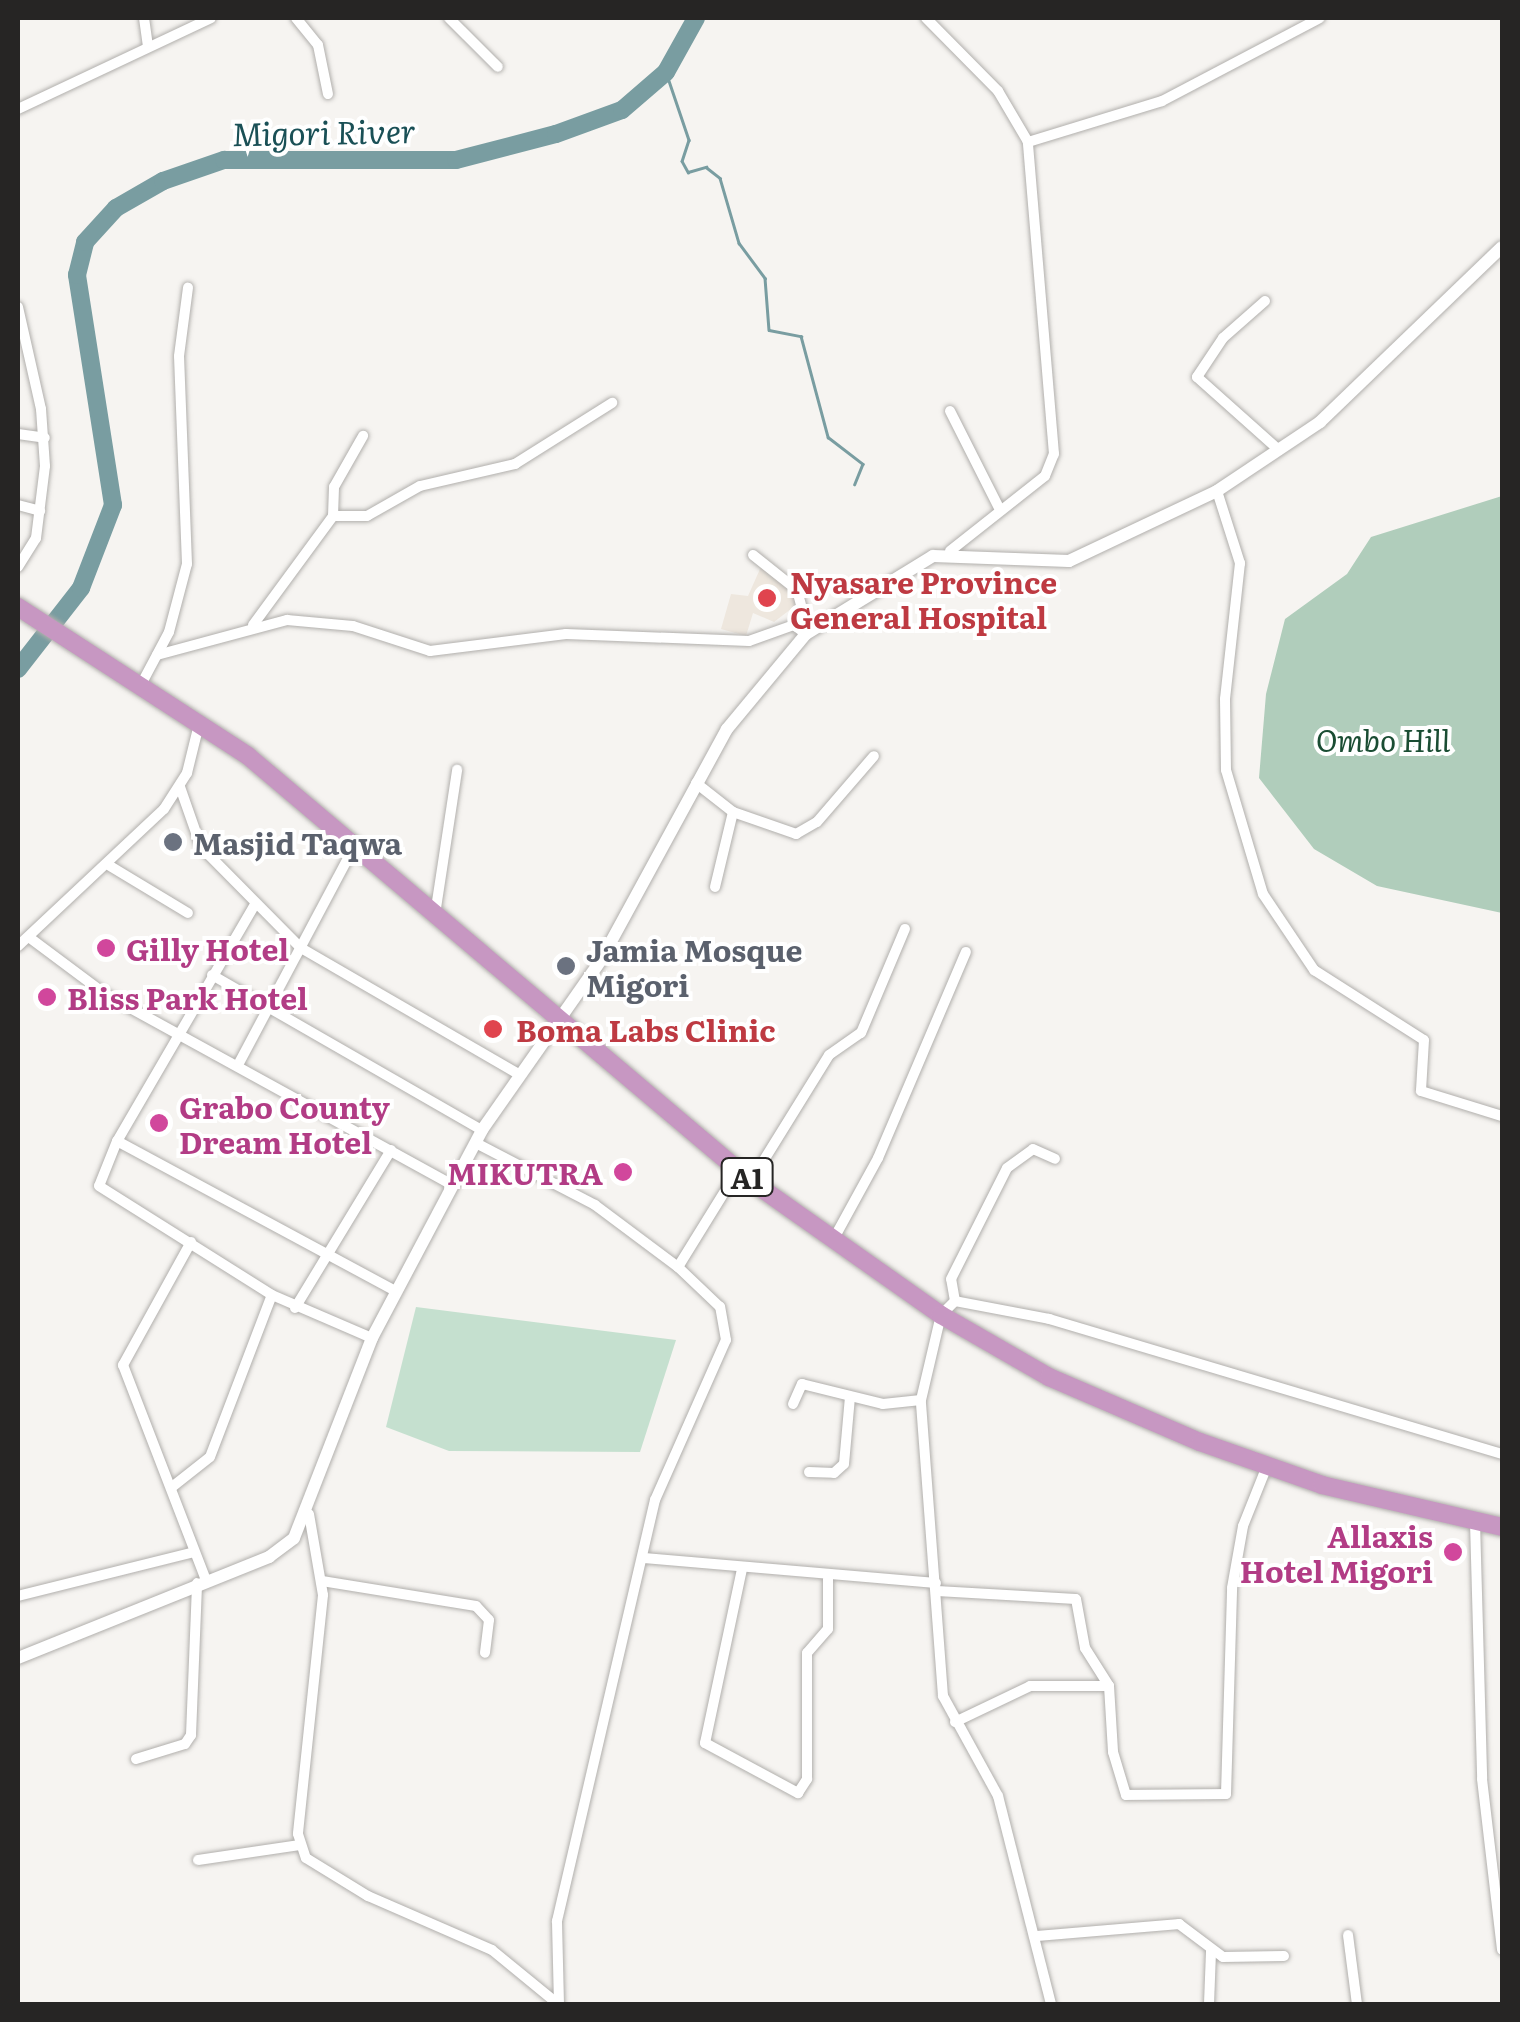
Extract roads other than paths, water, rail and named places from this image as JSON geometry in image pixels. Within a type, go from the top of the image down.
[{"type":"highway","name":"A1","points":[[22,609],[142,680],[356,841],[745,1176],[832,1243],[941,1315],[1095,1399],[1267,1466],[1502,1527]]},
{"type":"street","points":[[144,18],[148,46]]},
{"type":"street","points":[[18,108],[211,18]]},
{"type":"street","points":[[296,18],[318,45],[328,94]]},
{"type":"street","points":[[449,18],[498,66]]},
{"type":"street","points":[[926,18],[998,90],[1028,142],[1054,454],[1044,476],[950,552]]},
{"type":"street","points":[[1028,142],[1162,102],[1320,18]]},
{"type":"street","points":[[156,655],[253,625],[337,622],[430,651],[566,634],[749,641],[800,630],[914,563],[950,552],[1069,561],[1217,491],[1279,450],[1348,397],[1502,247]]},
{"type":"street","points":[[142,680],[156,655],[187,564],[179,356],[188,288]]},
{"type":"street","points":[[1265,300],[1223,338],[1198,377],[1279,450]]},
{"type":"street","points":[[18,307],[45,438],[36,538],[18,567]]},
{"type":"street","points":[[333,516],[367,516],[420,486],[515,464],[612,403]]},
{"type":"street","points":[[950,412],[1000,510]]},
{"type":"street","points":[[18,434],[45,438]]},
{"type":"street","points":[[253,625],[333,516],[334,487],[363,436]]},
{"type":"street","points":[[1217,491],[1240,564],[1225,698],[1226,770],[1264,894],[1314,970],[1424,1040],[1421,1091],[1502,1116]]},
{"type":"street","points":[[18,506],[40,511]]},
{"type":"street","points":[[18,1658],[201,1580],[278,1553],[309,1514],[372,1338],[479,1137],[517,1072],[615,936],[696,783],[746,700],[800,630],[802,609],[797,590],[752,556]]},
{"type":"street","points":[[18,946],[110,866],[180,787],[199,721]]},
{"type":"street","points":[[696,783],[733,812],[804,833],[874,756]]},
{"type":"street","points":[[436,908],[457,770]]},
{"type":"street","points":[[180,787],[192,835],[254,906],[301,948],[517,1072]]},
{"type":"street","points":[[714,887],[733,812]]},
{"type":"street","points":[[238,1065],[356,841]]},
{"type":"street","points":[[110,866],[188,913]]},
{"type":"street","points":[[254,906],[99,1174],[102,1190],[294,1308],[372,1338]]},
{"type":"street","points":[[678,1268],[829,1055],[856,1041],[905,929]]},
{"type":"street","points":[[30,938],[73,974],[453,1185]]},
{"type":"street","points":[[832,1243],[878,1158],[966,952]]},
{"type":"street","points":[[212,975],[595,1205],[678,1268],[720,1308],[726,1340],[660,1482],[557,1921],[559,2004]]},
{"type":"street","points":[[117,1141],[395,1291]]},
{"type":"street","points":[[955,1301],[952,1279],[1006,1168],[1033,1149],[1055,1159]]},
{"type":"street","points":[[294,1308],[391,1150]]},
{"type":"street","points":[[136,1759],[185,1744],[191,1735],[201,1580],[172,1488],[126,1386],[123,1357],[191,1242]]},
{"type":"street","points":[[172,1488],[210,1457],[272,1295]]},
{"type":"street","points":[[955,1301],[941,1315],[921,1400],[943,1696],[998,1796],[1038,1936],[1051,2004]]},
{"type":"street","points":[[955,1301],[1095,1330],[1502,1454]]},
{"type":"street","points":[[793,1404],[802,1384],[850,1397],[921,1400]]},
{"type":"street","points":[[808,1472],[842,1468],[850,1397]]},
{"type":"street","points":[[644,1558],[828,1580],[1071,1596],[1080,1605],[1085,1648],[1109,1686],[1116,1769],[1129,1798],[1227,1793],[1232,1588],[1243,1526],[1267,1466]]},
{"type":"street","points":[[309,1514],[322,1581],[300,1844],[334,1878],[492,1950],[559,2004]]},
{"type":"street","points":[[1475,1522],[1482,1779],[1502,1950]]},
{"type":"street","points":[[18,1596],[194,1552]]},
{"type":"street","points":[[742,1570],[705,1743],[796,1793],[807,1779],[807,1653],[828,1629],[828,1580]]},
{"type":"street","points":[[322,1581],[476,1606],[489,1620],[485,1653]]},
{"type":"street","points":[[956,1722],[1030,1686],[1109,1686]]},
{"type":"street","points":[[198,1860],[300,1844]]},
{"type":"street","points":[[1038,1936],[1178,1924],[1195,1930],[1211,1951],[1209,2004]]},
{"type":"street","points":[[1348,1935],[1357,2004]]},
{"type":"street","points":[[1211,1951],[1284,1956]]},
{"type":"waterway","name":"Migori River","points":[[18,669],[81,588],[113,505],[77,275],[85,242],[116,208],[163,181],[224,160],[456,160],[556,134],[622,110],[666,72],[696,18]]},
{"type":"waterway","points":[[666,72],[689,140],[682,161],[688,172],[706,167],[720,178],[739,243],[765,278],[769,330],[801,336],[828,437],[863,464],[855,484]]},
{"type":"place","name":"Nyasare Province General Hospital","points":[[767,598]]},
{"type":"place","name":"Masjid Taqwa","points":[[173,842]]},
{"type":"place","name":"Gilly Hotel","points":[[106,948]]},
{"type":"place","name":"Jamia Mosque Migori","points":[[566,966]]},
{"type":"place","name":"Bliss Park Hotel","points":[[47,997]]},
{"type":"place","name":"Boma Labs Clinic","points":[[493,1029]]},
{"type":"place","name":"Grabo County Dream Hotel","points":[[159,1123]]},
{"type":"place","name":"MIKUTRA","points":[[623,1172]]},
{"type":"place","name":"Allaxis Hotel Migori","points":[[1453,1552]]},
{"type":"park label","name":"Ombo Hill","points":[[1383,739]]}]
